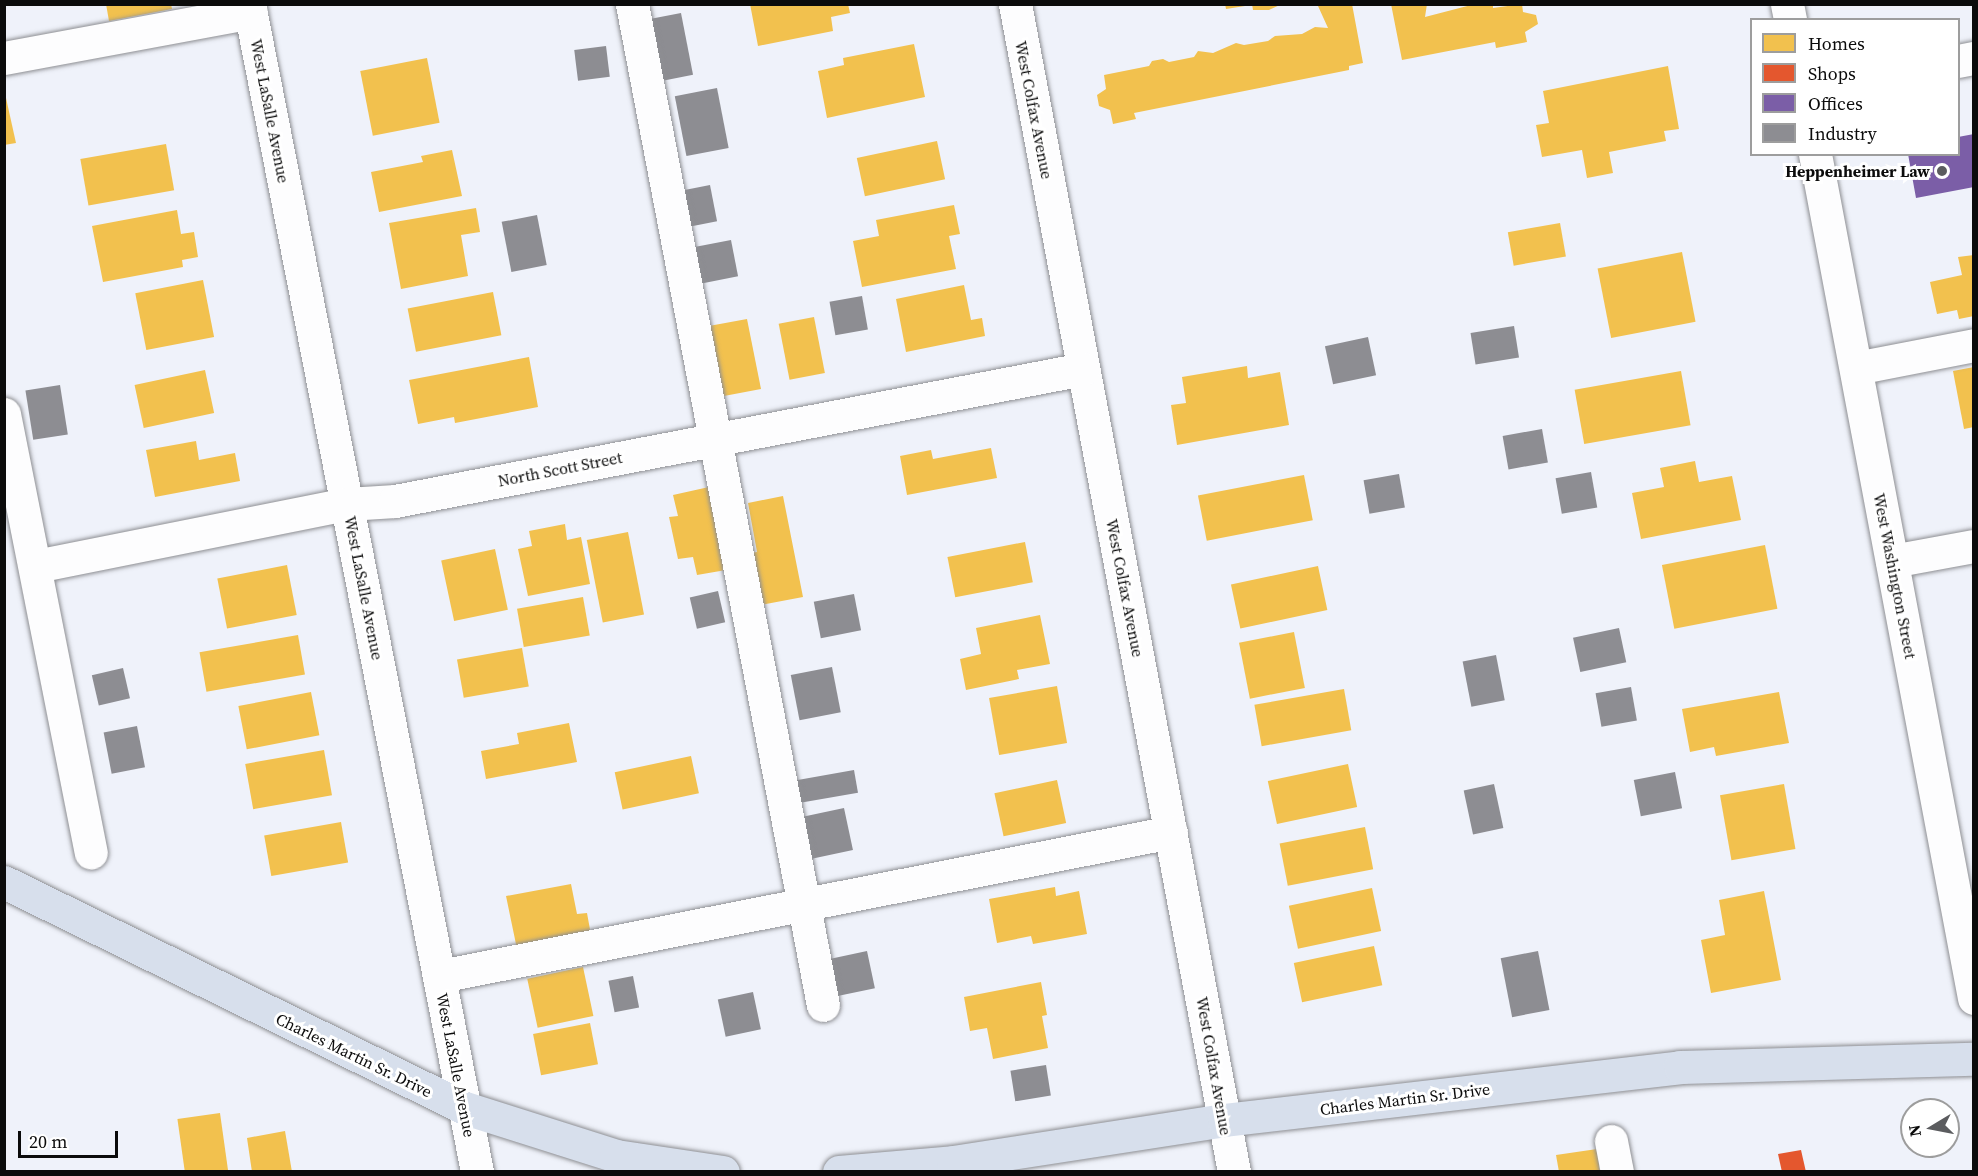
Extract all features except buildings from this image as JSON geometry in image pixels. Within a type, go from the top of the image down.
[{"type":"main road","name":"Charles Martin Sr. Drive","points":[[4,882],[465,1108],[616,1156],[723,1172]]},
{"type":"main road","name":"Charles Martin Sr. Drive","points":[[839,1172],[953,1162],[1224,1120],[1680,1067],[1974,1059]]},
{"type":"street","points":[[632,4],[823,1005]]},
{"type":"street","name":"West Colfax Avenue","points":[[1015,4],[1234,1172]]},
{"type":"street","points":[[4,58],[250,8]]},
{"type":"street","name":"West LaSalle Avenue","points":[[250,8],[477,1172]]},
{"type":"street","name":"West Washington Street","points":[[1815,156],[1974,998]]},
{"type":"street","points":[[1856,368],[1974,345]]},
{"type":"street","name":"North Scott Street","points":[[36,566],[347,504],[395,501],[1083,369]]},
{"type":"street","points":[[4,414],[91,852]]},
{"type":"street","points":[[1892,561],[1974,546]]},
{"type":"street","points":[[440,976],[1171,832]]},
{"type":"place","name":"Heppenheimer Law","points":[[1942,171]]}]
